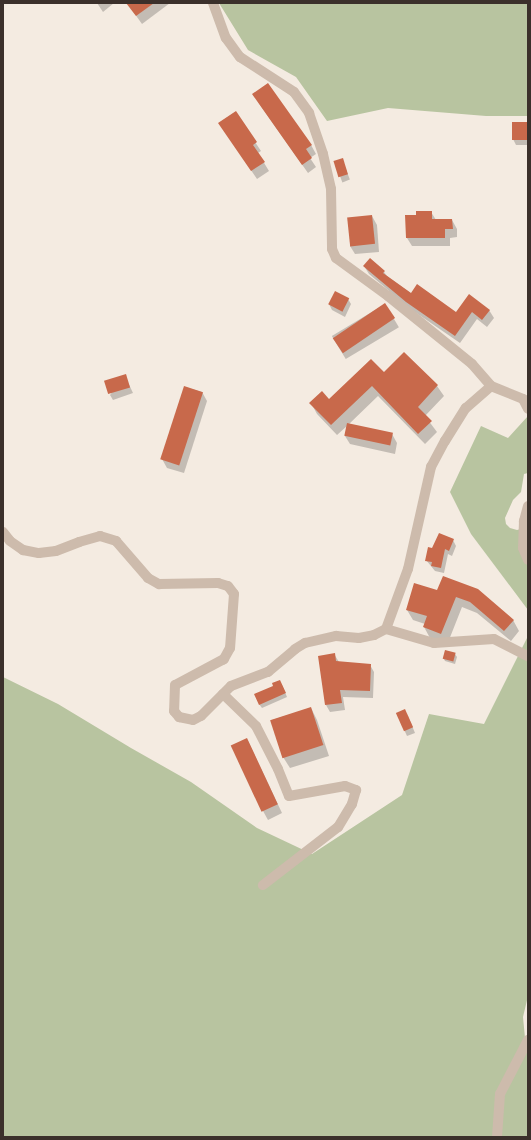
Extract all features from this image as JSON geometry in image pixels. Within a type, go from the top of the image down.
[{"type":"street","points":[[213,3],[226,38],[240,57],[294,92],[309,113],[323,154],[331,189],[332,249],[336,258],[388,296],[472,364],[491,386],[523,398],[528,409]]},
{"type":"street","points":[[386,629],[408,569],[432,467],[445,441],[466,408],[491,386]]},
{"type":"street","points":[[528,506],[524,521],[523,548],[528,560]]},
{"type":"street","points":[[3,532],[10,541],[23,550],[39,553],[56,551],[100,536],[116,541],[148,578],[159,584],[218,583],[228,586],[234,594],[230,648],[224,659],[175,685],[174,711],[178,717],[192,720],[201,716],[231,686],[268,672],[295,649],[305,643],[336,636],[359,638],[374,635],[386,629],[434,643],[494,639],[528,656]]},
{"type":"street","points":[[223,694],[256,726],[289,796],[345,786],[356,790],[352,804],[338,827],[263,885]]},
{"type":"street","points":[[497,1137],[500,1094],[528,1040]]},
{"type":"green space","points":[[219,3],[528,3],[528,116],[486,116],[388,108],[327,121],[296,77],[248,50]]},
{"type":"green space","points":[[528,416],[528,473],[524,474],[521,492],[513,500],[505,518],[506,524],[510,528],[517,530],[528,527],[528,610],[471,534],[450,492],[481,426],[508,438]]},
{"type":"green space","points":[[528,636],[528,996],[523,1017],[525,1038],[528,1040],[528,1137],[3,1137],[3,677],[58,704],[191,782],[257,828],[312,854],[402,795],[429,714],[484,724]]},
{"type":"building","points":[[126,3],[154,3],[136,16]]},
{"type":"building","points":[[268,83],[312,145],[306,149],[312,158],[302,165],[252,94]]},
{"type":"building","points":[[236,111],[257,142],[253,145],[265,162],[251,171],[218,123]]},
{"type":"building","points":[[512,122],[528,122],[528,140],[512,140]]},
{"type":"building","points":[[343,158],[348,174],[338,177],[333,161]]},
{"type":"building","points":[[416,211],[432,211],[432,219],[452,219],[453,229],[445,229],[445,238],[406,238],[405,215],[416,215]]},
{"type":"building","points":[[372,215],[375,244],[350,246],[347,218]]},
{"type":"building","points":[[370,258],[385,271],[383,273],[411,293],[417,284],[456,312],[469,294],[490,310],[482,320],[472,312],[455,336],[406,302],[363,266]]},
{"type":"building","points":[[335,291],[349,298],[342,312],[328,304]]},
{"type":"building","points":[[385,303],[395,318],[343,353],[333,338]]},
{"type":"building","points":[[404,352],[438,385],[418,407],[432,421],[418,434],[372,386],[331,425],[309,403],[322,391],[329,399],[371,359],[384,372]]},
{"type":"building","points":[[126,374],[130,387],[108,394],[104,381]]},
{"type":"building","points":[[184,386],[203,392],[179,465],[160,459]]},
{"type":"building","points":[[347,423],[393,433],[390,445],[344,436]]},
{"type":"building","points":[[439,533],[454,539],[449,551],[445,549],[441,568],[431,566],[432,562],[425,561],[428,547],[432,548]]},
{"type":"building","points":[[443,576],[478,589],[514,620],[504,631],[470,602],[456,597],[441,634],[423,627],[427,616],[406,610],[414,583],[437,590]]},
{"type":"building","points":[[445,650],[456,653],[453,662],[443,659]]},
{"type":"building","points":[[335,653],[336,661],[371,664],[370,691],[340,690],[342,703],[325,705],[318,656]]},
{"type":"building","points":[[280,680],[286,693],[259,705],[254,694],[273,686],[272,683]]},
{"type":"building","points":[[311,707],[323,745],[282,758],[270,720]]},
{"type":"building","points":[[405,709],[413,727],[404,731],[396,713]]},
{"type":"building","points":[[247,738],[278,804],[262,812],[231,746]]}]
